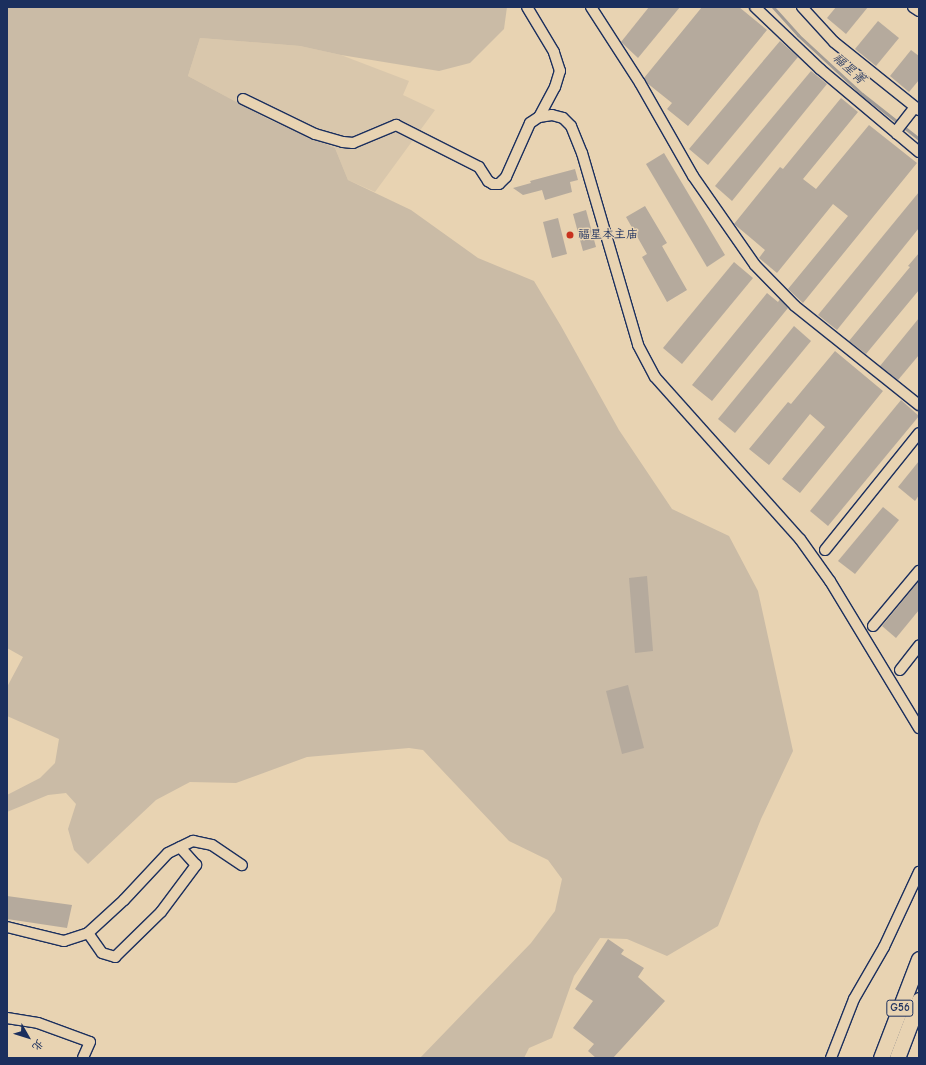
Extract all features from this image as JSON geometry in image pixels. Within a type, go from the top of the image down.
[{"type":"highway","name":"G56","points":[[881,1058],[919,959]]},
{"type":"highway","name":"G56","points":[[897,1058],[919,1000]]},
{"type":"street","points":[[243,99],[316,134],[343,142],[353,143],[396,125],[479,167],[488,181],[493,184],[499,184],[506,177],[530,123],[539,116],[555,87],[560,70],[554,52],[527,7]]},
{"type":"street","points":[[591,7],[640,83],[693,176],[756,265],[795,306],[919,405]]},
{"type":"street","points":[[755,7],[820,69],[919,152]]},
{"type":"street","points":[[802,7],[834,42],[917,109],[906,119],[897,132]]},
{"type":"street","points":[[913,7],[919,11]]},
{"type":"street","points":[[539,116],[552,115],[563,118],[571,126],[582,153],[638,345],[654,377],[800,539],[830,581],[919,728]]},
{"type":"street","points":[[825,550],[919,433]]},
{"type":"street","points":[[873,626],[919,571]]},
{"type":"street","points":[[900,670],[919,646]]},
{"type":"street","points":[[7,927],[64,941],[88,933],[124,900],[168,853],[193,841],[212,845],[242,865]]},
{"type":"street","points":[[88,933],[102,953],[115,957],[161,912],[196,865],[180,847]]},
{"type":"street","points":[[831,1058],[854,999],[884,947],[919,872]]},
{"type":"street","points":[[7,1018],[38,1023],[90,1042],[83,1058]]},
{"type":"shaded area","points":[[7,7],[507,7],[504,29],[470,63],[439,71],[341,55],[300,46],[200,38],[188,76],[268,119],[335,148],[348,180],[411,210],[478,258],[534,281],[619,430],[672,509],[729,536],[758,591],[793,751],[761,819],[718,926],[667,956],[627,939],[600,938],[574,976],[552,1038],[529,1048],[524,1058],[420,1058],[531,943],[555,911],[562,879],[548,860],[509,841],[423,750],[409,748],[307,757],[236,783],[190,782],[156,800],[88,864],[74,850],[68,829],[76,804],[66,793],[48,795],[7,812],[7,795],[40,778],[55,763],[59,739],[7,716],[7,687],[23,657],[7,648]]},
{"type":"shaded area","points":[[200,38],[300,46],[341,55],[409,81],[403,95],[435,110],[375,192],[348,180],[335,148],[268,119],[188,76]]},
{"type":"building","points":[[649,7],[680,7],[638,58],[621,42]]},
{"type":"building","points":[[702,7],[739,7],[767,30],[688,126],[667,109],[672,103],[647,83],[644,78]]},
{"type":"building","points":[[836,7],[868,7],[846,34],[827,18]]},
{"type":"building","points":[[878,21],[899,38],[876,66],[855,49]]},
{"type":"building","points":[[780,41],[798,57],[708,165],[689,149]]},
{"type":"building","points":[[911,50],[919,56],[919,80],[909,92],[890,76]]},
{"type":"building","points":[[811,71],[827,84],[732,201],[715,186]]},
{"type":"building","points":[[841,98],[858,112],[803,179],[816,189],[869,125],[917,163],[803,303],[788,289],[848,216],[833,204],[777,273],[759,258],[765,250],[734,224],[780,167],[783,169]]},
{"type":"building","points":[[664,153],[725,255],[707,267],[646,164]]},
{"type":"building","points":[[575,169],[578,180],[570,182],[572,192],[545,200],[542,190],[523,195],[513,188],[531,183],[530,181]]},
{"type":"building","points":[[919,192],[919,228],[837,330],[818,315]]},
{"type":"building","points":[[645,206],[667,243],[662,246],[687,290],[667,302],[642,257],[647,254],[626,217]]},
{"type":"building","points":[[586,210],[596,247],[583,251],[573,214]]},
{"type":"building","points":[[558,218],[567,254],[552,258],[543,222]]},
{"type":"building","points":[[919,253],[919,290],[866,354],[849,341],[910,267],[908,266]]},
{"type":"building","points":[[734,262],[753,278],[682,364],[663,348]]},
{"type":"building","points":[[767,293],[778,302],[780,299],[788,308],[712,401],[692,385]]},
{"type":"building","points":[[919,318],[919,355],[898,380],[880,366]]},
{"type":"building","points":[[794,326],[811,341],[735,433],[718,419]]},
{"type":"building","points":[[835,351],[883,391],[800,493],[782,479],[825,427],[810,414],[769,465],[749,449],[788,402],[791,404]]},
{"type":"building","points":[[901,400],[919,416],[828,526],[810,511]]},
{"type":"building","points":[[919,461],[919,495],[915,501],[898,487]]},
{"type":"building","points":[[883,507],[899,520],[855,574],[838,561]]},
{"type":"building","points":[[647,576],[653,651],[635,653],[629,578]]},
{"type":"building","points":[[919,581],[919,610],[896,638],[882,626]]},
{"type":"building","points":[[628,685],[644,748],[622,754],[606,691]]},
{"type":"building","points":[[7,896],[72,905],[67,928],[7,919]]},
{"type":"building","points":[[608,939],[624,950],[621,954],[644,968],[638,977],[665,1001],[613,1058],[596,1058],[588,1051],[594,1044],[573,1028],[593,1001],[575,989]]},
{"type":"waterway","name":"福星箐","points":[[773,7],[798,35],[862,94],[919,139]]},
{"type":"place","name":"福星本主庙","points":[[570,235]]}]
